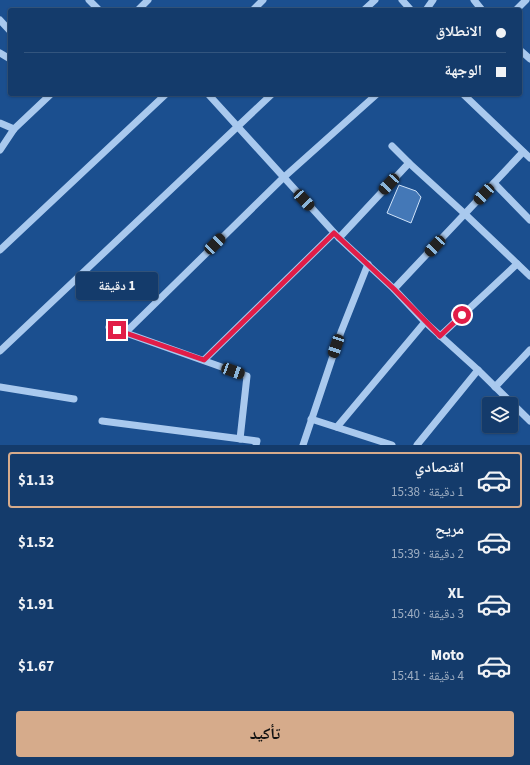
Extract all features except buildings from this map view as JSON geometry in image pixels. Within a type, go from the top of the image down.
[{"type":"street","points":[[89,0],[97,8]]},
{"type":"street","points":[[140,8],[148,0]]},
{"type":"street","points":[[255,8],[263,0]]},
{"type":"street","points":[[366,8],[375,0]]},
{"type":"street","points":[[402,0],[409,8]]},
{"type":"street","points":[[474,0],[480,8]]},
{"type":"street","points":[[518,8],[526,0]]},
{"type":"street","points":[[0,20],[8,29]]},
{"type":"street","points":[[522,52],[530,59]]},
{"type":"street","points":[[0,150],[14,129],[49,96]]},
{"type":"street","points":[[0,250],[161,96]]},
{"type":"street","points":[[210,96],[283,178],[337,235],[394,289],[425,322],[478,370],[530,421]]},
{"type":"street","points":[[0,351],[270,96]]},
{"type":"street","points":[[126,333],[283,178],[375,96]]},
{"type":"street","points":[[465,96],[530,158]]},
{"type":"street","points":[[0,123],[14,129]]},
{"type":"street","points":[[392,146],[530,276]]},
{"type":"street","points":[[394,289],[523,152]]},
{"type":"street","points":[[204,360],[337,235],[409,163]]},
{"type":"street","points":[[494,184],[530,220]]},
{"type":"street","points":[[304,445],[311,419],[341,332],[368,264]]},
{"type":"street","points":[[440,336],[517,264]]},
{"type":"street","points":[[337,427],[425,322]]},
{"type":"street","points":[[109,327],[247,376],[240,439]]},
{"type":"street","points":[[495,388],[530,350]]},
{"type":"street","points":[[418,445],[478,370]]},
{"type":"street","points":[[0,387],[74,399]]},
{"type":"street","points":[[311,419],[392,445]]},
{"type":"street","points":[[102,421],[257,441],[256,445]]},
{"type":"route","points":[[117,330],[204,360],[334,233],[394,289],[440,336],[462,315]]}]
